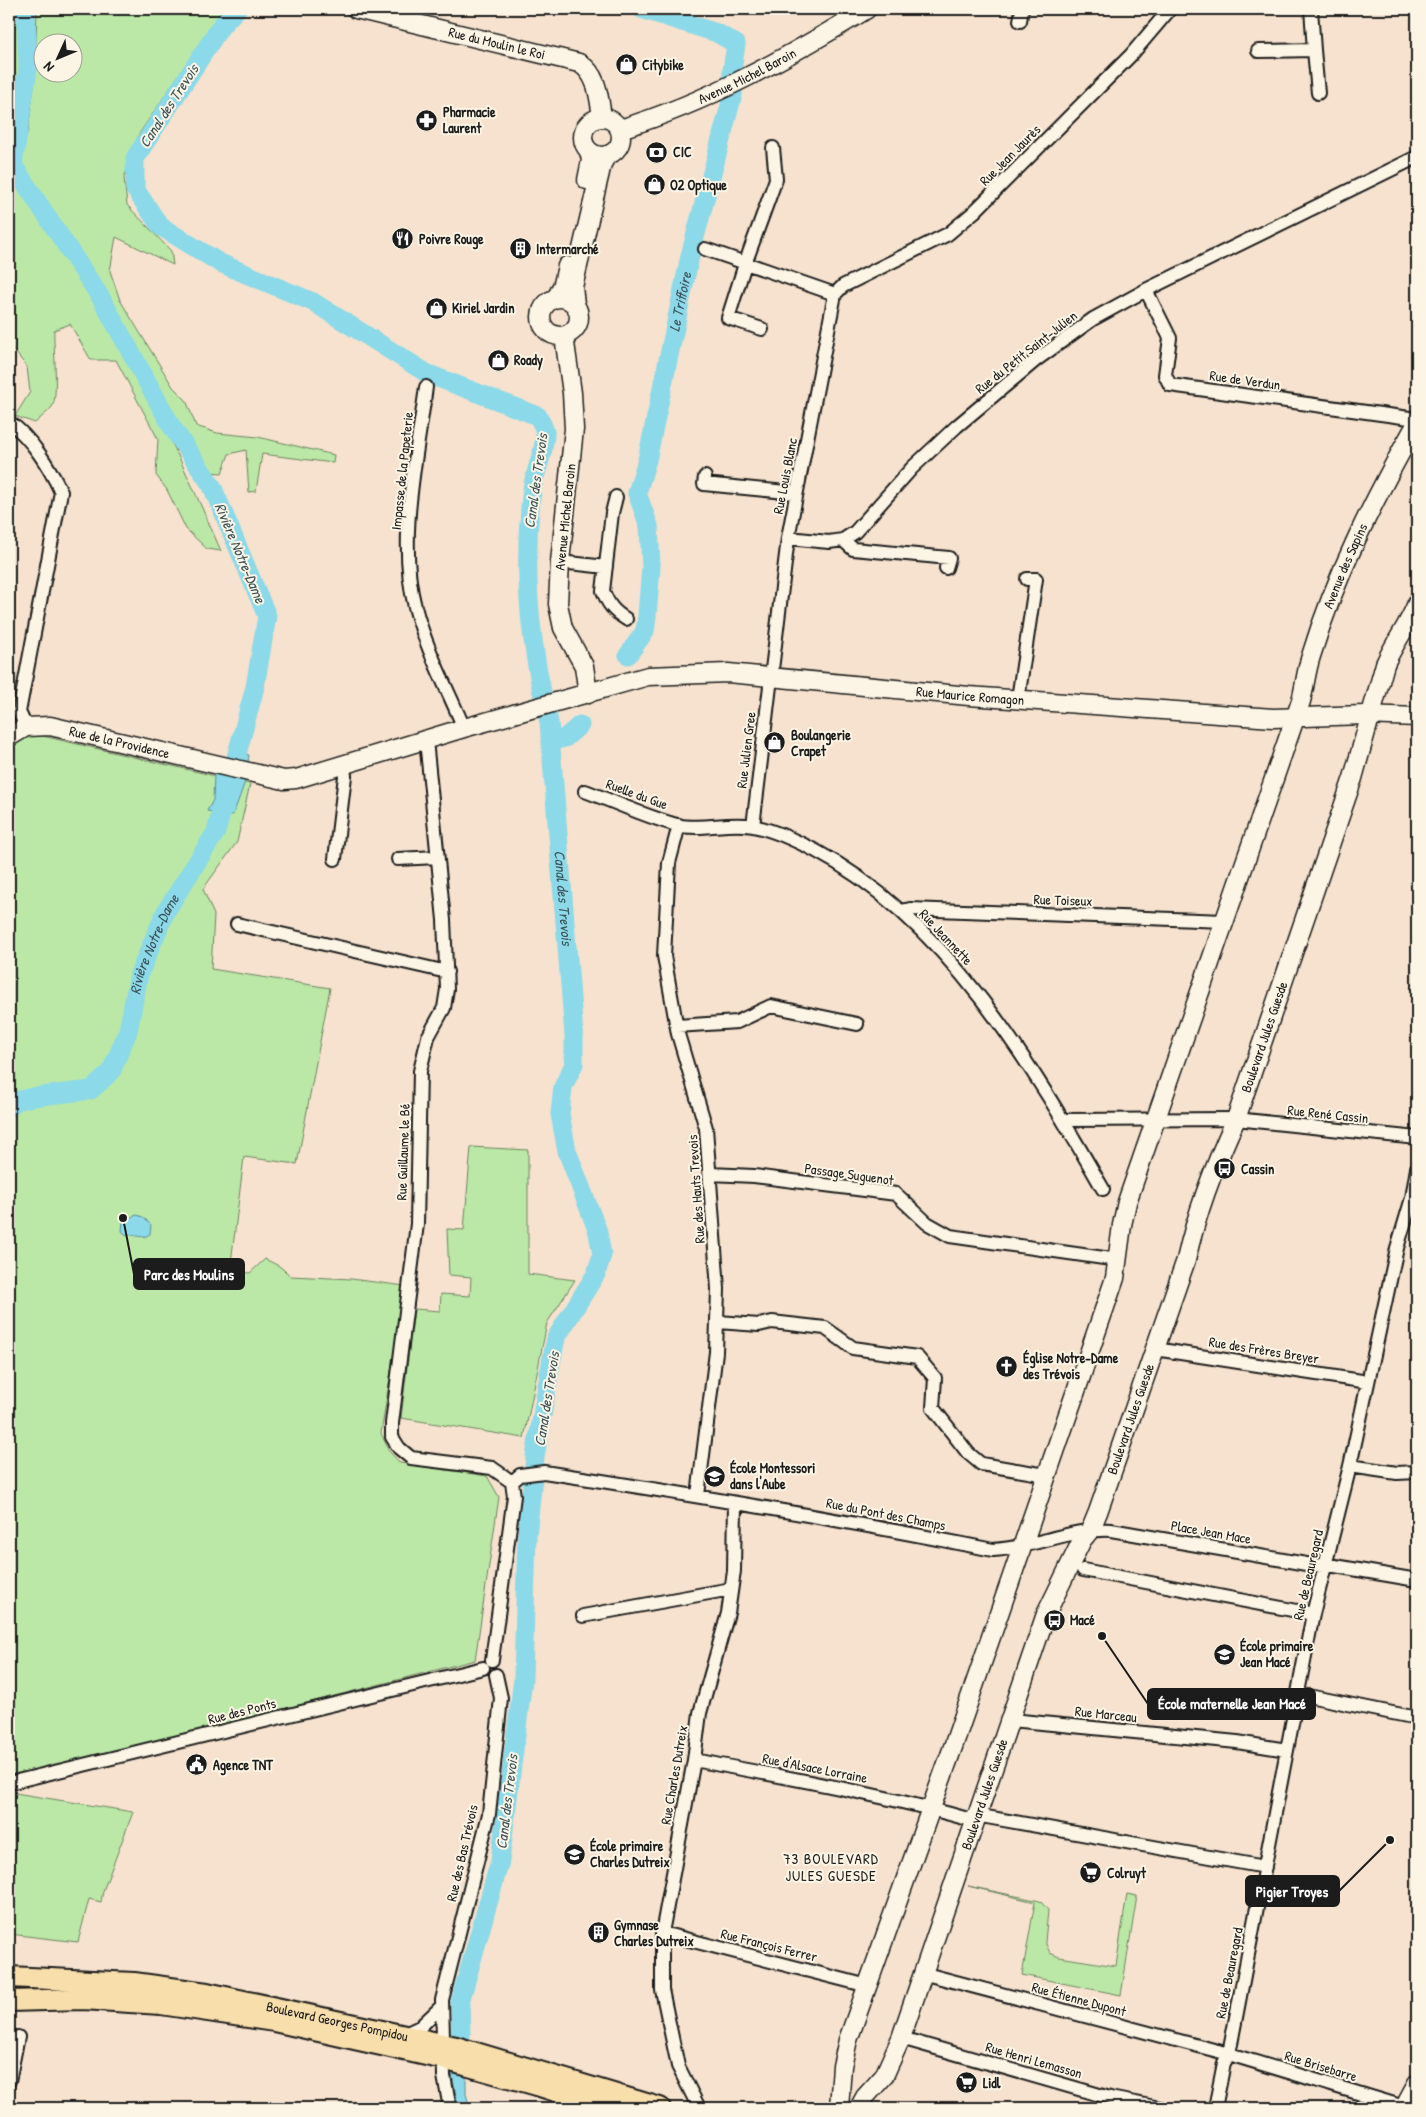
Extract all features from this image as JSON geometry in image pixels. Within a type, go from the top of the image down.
[{"type":"main road","name":"Boulevard Georges Pompidou","points":[[9,1976],[168,1987],[207,1993],[403,2035],[443,2052],[608,2108]]},
{"type":"main road","name":"Boulevard Georges Pompidou","points":[[9,2001],[84,1999],[161,2004],[274,2021],[443,2052],[583,2084],[660,2108]]},
{"type":"street","name":"Avenue Michel Baroin","points":[[620,130],[663,116],[735,84],[799,50],[867,9]]},
{"type":"street","name":"Rue Jean Jaurès","points":[[839,290],[948,234],[974,212],[1131,55],[1170,9]]},
{"type":"street","points":[[1311,9],[1318,93]]},
{"type":"street","name":"Rue du Moulin le Roi","points":[[362,10],[579,63],[594,79],[602,117]]},
{"type":"street","points":[[1258,51],[1314,50]]},
{"type":"street","points":[[602,117],[616,123],[620,130],[620,144],[614,152],[607,156],[602,164],[573,287],[575,304],[580,316],[579,323],[575,329],[564,336],[553,335],[547,331],[541,320],[541,313],[546,304],[556,297],[563,284],[591,160],[584,142],[585,128],[589,122],[602,117]]},
{"type":"street","points":[[762,329],[728,318],[745,264],[776,179],[773,148]]},
{"type":"street","points":[[589,151],[595,155],[607,156]]},
{"type":"street","name":"Rue du Petit Saint-Julien","points":[[844,540],[855,532],[912,468],[1036,360],[1093,319],[1146,290],[1417,157]]},
{"type":"street","points":[[705,249],[745,264],[839,290]]},
{"type":"street","name":"Rue Louis Blanc","points":[[770,677],[788,538],[796,493],[839,290]]},
{"type":"street","name":"Rue de Verdun","points":[[1146,290],[1170,338],[1165,375],[1170,385],[1417,421]]},
{"type":"street","points":[[556,297],[570,299],[575,304]]},
{"type":"street","name":"Avenue Michel Baroin","points":[[564,336],[572,394],[574,429],[560,562],[558,604],[564,628],[584,666],[588,694]]},
{"type":"street","name":"Impasse de la Papeterie","points":[[426,387],[412,491],[409,543],[411,574],[415,606],[426,638],[464,728]]},
{"type":"street","name":"Avenue des Sapins","points":[[1295,718],[1303,694],[1310,658],[1344,566],[1374,503],[1417,421]]},
{"type":"street","points":[[9,422],[22,432],[61,492],[19,712],[26,727],[9,737]]},
{"type":"street","points":[[705,477],[704,484],[796,493]]},
{"type":"street","points":[[616,497],[612,513],[603,591],[607,602],[615,612],[626,619]]},
{"type":"street","points":[[788,538],[829,542],[844,540],[852,549],[950,558],[946,568]]},
{"type":"street","points":[[560,562],[606,567]]},
{"type":"street","points":[[1018,699],[1036,579],[1027,579]]},
{"type":"street","name":"Boulevard Jules Guesde","points":[[859,2108],[865,2097],[884,2076],[901,2038],[1046,1614],[1082,1540],[1091,1529],[1186,1260],[1192,1234],[1215,1165],[1236,1119],[1353,778],[1372,714],[1375,696],[1390,652],[1405,631],[1417,603]]},
{"type":"street","name":"Rue Maurice Romagon","points":[[529,711],[648,676],[728,673],[1161,711],[1295,718],[1372,714],[1417,717]]},
{"type":"street","name":"Rue Julien Gree","points":[[752,826],[770,677]]},
{"type":"street","name":"Rue de la Providence","points":[[26,727],[50,726],[284,780],[296,779],[464,728],[529,711]]},
{"type":"street","points":[[839,2108],[842,2066],[848,2040],[1115,1278],[1125,1210],[1295,718]]},
{"type":"street","name":"Rue Guillaume le Bé","points":[[426,740],[438,857],[447,989],[444,1008],[428,1037],[420,1071],[417,1224],[393,1414],[392,1437],[399,1448],[411,1458],[492,1468],[516,1478]]},
{"type":"street","points":[[335,859],[345,776],[344,764]]},
{"type":"street","name":"Ruelle du Gue","points":[[585,791],[679,825]]},
{"type":"street","name":"Rue Jeannette","points":[[679,825],[752,826],[798,842],[848,868],[900,911],[953,965],[995,1014],[1064,1120],[1103,1189]]},
{"type":"street","name":"Rue des Hauts Trevois","points":[[679,825],[669,863],[664,956],[677,1026],[706,1128],[718,1288],[716,1352],[698,1495]]},
{"type":"street","points":[[398,859],[438,857]]},
{"type":"street","name":"Rue Toiseux","points":[[900,911],[910,909],[1224,921]]},
{"type":"street","points":[[237,924],[447,972]]},
{"type":"street","points":[[677,1026],[737,1022],[771,1006],[857,1024]]},
{"type":"street","name":"Rue René Cassin","points":[[1064,1120],[1236,1119],[1417,1138]]},
{"type":"street","name":"Rue de Beauregard","points":[[1214,2108],[1224,2063],[1229,2054],[1314,1614],[1350,1466],[1397,1248],[1412,1198],[1417,1168]]},
{"type":"street","name":"Passage Suguenot","points":[[710,1174],[754,1176],[896,1194],[928,1223],[950,1236],[1118,1260]]},
{"type":"street","points":[[718,1322],[759,1325],[772,1322],[825,1328],[853,1348],[917,1357],[935,1378],[933,1408],[968,1453],[981,1464],[1046,1475]]},
{"type":"street","name":"Rue des Frères Breyer","points":[[1155,1349],[1368,1382]]},
{"type":"street","points":[[1350,1466],[1397,1473],[1417,1472]]},
{"type":"street","name":"Rue du Pont des Champs","points":[[516,1478],[544,1472],[698,1495],[885,1528],[994,1550],[1021,1547],[1091,1529]]},
{"type":"street","points":[[487,1664],[516,1478]]},
{"type":"street","name":"Rue Charles Dutreix","points":[[699,2108],[678,2066],[662,1990],[662,1933],[694,1760],[700,1713],[720,1645],[732,1589],[735,1502]]},
{"type":"street","name":"Place Jean Mace","points":[[1091,1529],[1111,1530],[1325,1567],[1335,1566],[1417,1580]]},
{"type":"street","points":[[1083,1570],[1314,1614]]},
{"type":"street","points":[[582,1616],[732,1589]]},
{"type":"street","name":"Rue des Bas Trévois","points":[[450,2108],[444,2076],[442,2006],[489,1814],[501,1698],[496,1675],[486,1675],[487,1664]]},
{"type":"street","name":"Rue des Ponts","points":[[9,1783],[487,1664]]},
{"type":"street","points":[[1299,1694],[1417,1718]]},
{"type":"street","name":"Rue Marceau","points":[[1011,1720],[1237,1742],[1287,1750]]},
{"type":"street","name":"Rue d'Alsace Lorraine","points":[[694,1760],[872,1794],[976,1817],[981,1816],[1265,1867]]},
{"type":"street","name":"Rue François Ferrer","points":[[662,1933],[868,1986]]},
{"type":"street","name":"Rue Étienne Dupont","points":[[922,1973],[1229,2054]]},
{"type":"street","points":[[403,2035],[420,2027],[442,2006]]},
{"type":"street","points":[[9,2081],[18,2037]]},
{"type":"street","name":"Rue Henri Lemasson","points":[[901,2038],[1108,2103],[1160,2108]]},
{"type":"street","name":"Rue Brisebarre","points":[[1229,2054],[1404,2108]]},
{"type":"street","points":[[1404,2108],[1417,2084]]},
{"type":"green space","points":[[37,9],[223,9],[139,134],[124,178],[127,205],[171,251],[173,265],[116,237],[110,271],[120,300],[173,387],[186,400],[196,426],[217,433],[258,437],[334,455],[333,463],[262,454],[256,491],[249,492],[246,450],[229,454],[222,473],[208,472],[177,423],[91,275],[35,191],[19,162],[28,130],[35,82],[82,82],[82,32],[36,32]]},
{"type":"green space","points":[[9,19],[18,20],[20,64],[9,137]]},
{"type":"green space","points":[[9,167],[75,264],[116,333],[171,441],[221,551],[207,549],[186,529],[167,490],[156,475],[158,439],[116,360],[91,360],[70,324],[54,330],[55,393],[52,407],[35,423],[15,416],[30,392],[27,367],[9,344]]},
{"type":"green space","points":[[34,734],[250,784],[237,842],[203,889],[214,915],[211,969],[330,988],[297,1164],[244,1157],[230,1271],[250,1273],[265,1259],[279,1266],[291,1276],[351,1279],[405,1286],[381,1433],[389,1451],[400,1463],[487,1476],[499,1497],[475,1660],[9,1779],[9,745]]},
{"type":"green space","points":[[471,1147],[528,1150],[528,1274],[575,1280],[547,1323],[524,1438],[401,1418],[414,1309],[440,1311],[441,1294],[470,1296],[471,1277],[449,1275],[447,1229],[464,1230]]},
{"type":"green space","points":[[9,1792],[133,1812],[103,1891],[101,1902],[89,1899],[78,1942],[9,1934]]},
{"type":"green space","points":[[968,1886],[1040,1901],[1048,1910],[1045,1942],[1050,1953],[1059,1957],[1116,1966],[1127,1894],[1137,1896],[1121,1995],[1022,1975],[1035,1902]]},
{"type":"water","points":[[230,750],[249,755],[246,779],[233,815],[207,811],[213,800],[214,773],[223,773]]},
{"type":"water","points":[[137,1215],[143,1217],[151,1225],[150,1234],[144,1237],[125,1234],[122,1231],[123,1220]]},
{"type":"water","points":[[452,2074],[466,2077],[466,2094],[470,2108],[458,2108]]},
{"type":"waterway","name":"Rivière Notre-Dame","points":[[9,1108],[16,1101],[33,1097],[91,1090],[111,1072],[128,1031],[139,974],[166,911],[216,832],[255,687],[267,616],[212,486],[172,427],[101,298],[13,165],[28,69],[26,9]]},
{"type":"waterway","name":"Canal des Trevois","points":[[237,9],[221,26],[135,158],[135,189],[160,226],[220,263],[313,302],[428,374],[538,416],[545,433],[532,489],[529,519],[528,577],[529,606],[536,664],[549,722],[574,1035],[574,1064],[563,1087],[560,1114],[567,1151],[598,1232],[602,1255],[596,1274],[556,1338],[551,1363],[535,1457],[527,1536],[523,1679],[500,1861],[460,2002],[461,2035]]},
{"type":"waterway","name":"Le Triffoire","points":[[628,655],[645,631],[651,567],[649,526],[637,493],[647,460],[690,256],[733,94],[732,71],[736,44],[717,33],[641,9]]},
{"type":"waterway","name":"Le Triffoire","points":[[550,741],[565,738],[580,725]]},
{"type":"place","name":"Citybike","points":[[626,65]]},
{"type":"place","name":"Pharmacie Laurent","points":[[427,120]]},
{"type":"place","name":"CIC","points":[[657,152]]},
{"type":"place","name":"O2 Optique","points":[[654,185]]},
{"type":"place","name":"Poivre Rouge","points":[[403,239]]},
{"type":"place","name":"Intermarché","points":[[520,249]]},
{"type":"place","name":"Kiriel Jardin","points":[[436,308]]},
{"type":"place","name":"Roady","points":[[498,360]]},
{"type":"place","name":"Boulangerie Crapet","points":[[775,743]]},
{"type":"place","name":"Cassin","points":[[1225,1169]]},
{"type":"place","name":"Parc des Moulins","points":[[123,1218]]},
{"type":"place","name":"Église Notre-Dame des Trévois","points":[[1007,1366]]},
{"type":"place","name":"École Montessori dans l'Aube","points":[[714,1476]]},
{"type":"place","name":"Macé","points":[[1054,1620]]},
{"type":"place","name":"École maternelle Jean Macé","points":[[1102,1636]]},
{"type":"place","name":"École primaire Jean Macé","points":[[1224,1654]]},
{"type":"place","name":"Agence TNT","points":[[197,1765]]},
{"type":"place","name":"Pigier Troyes","points":[[1390,1840]]},
{"type":"place","name":"École primaire Charles Dutreix","points":[[574,1854]]},
{"type":"place","name":"Colruyt","points":[[1091,1873]]},
{"type":"place","name":"Gymnase Charles Dutreix","points":[[598,1933]]},
{"type":"place","name":"Lidl","points":[[967,2083]]},
{"type":"district","name":"73 BOULEVARD JULES GUESDE","points":[[831,1868]]}]
